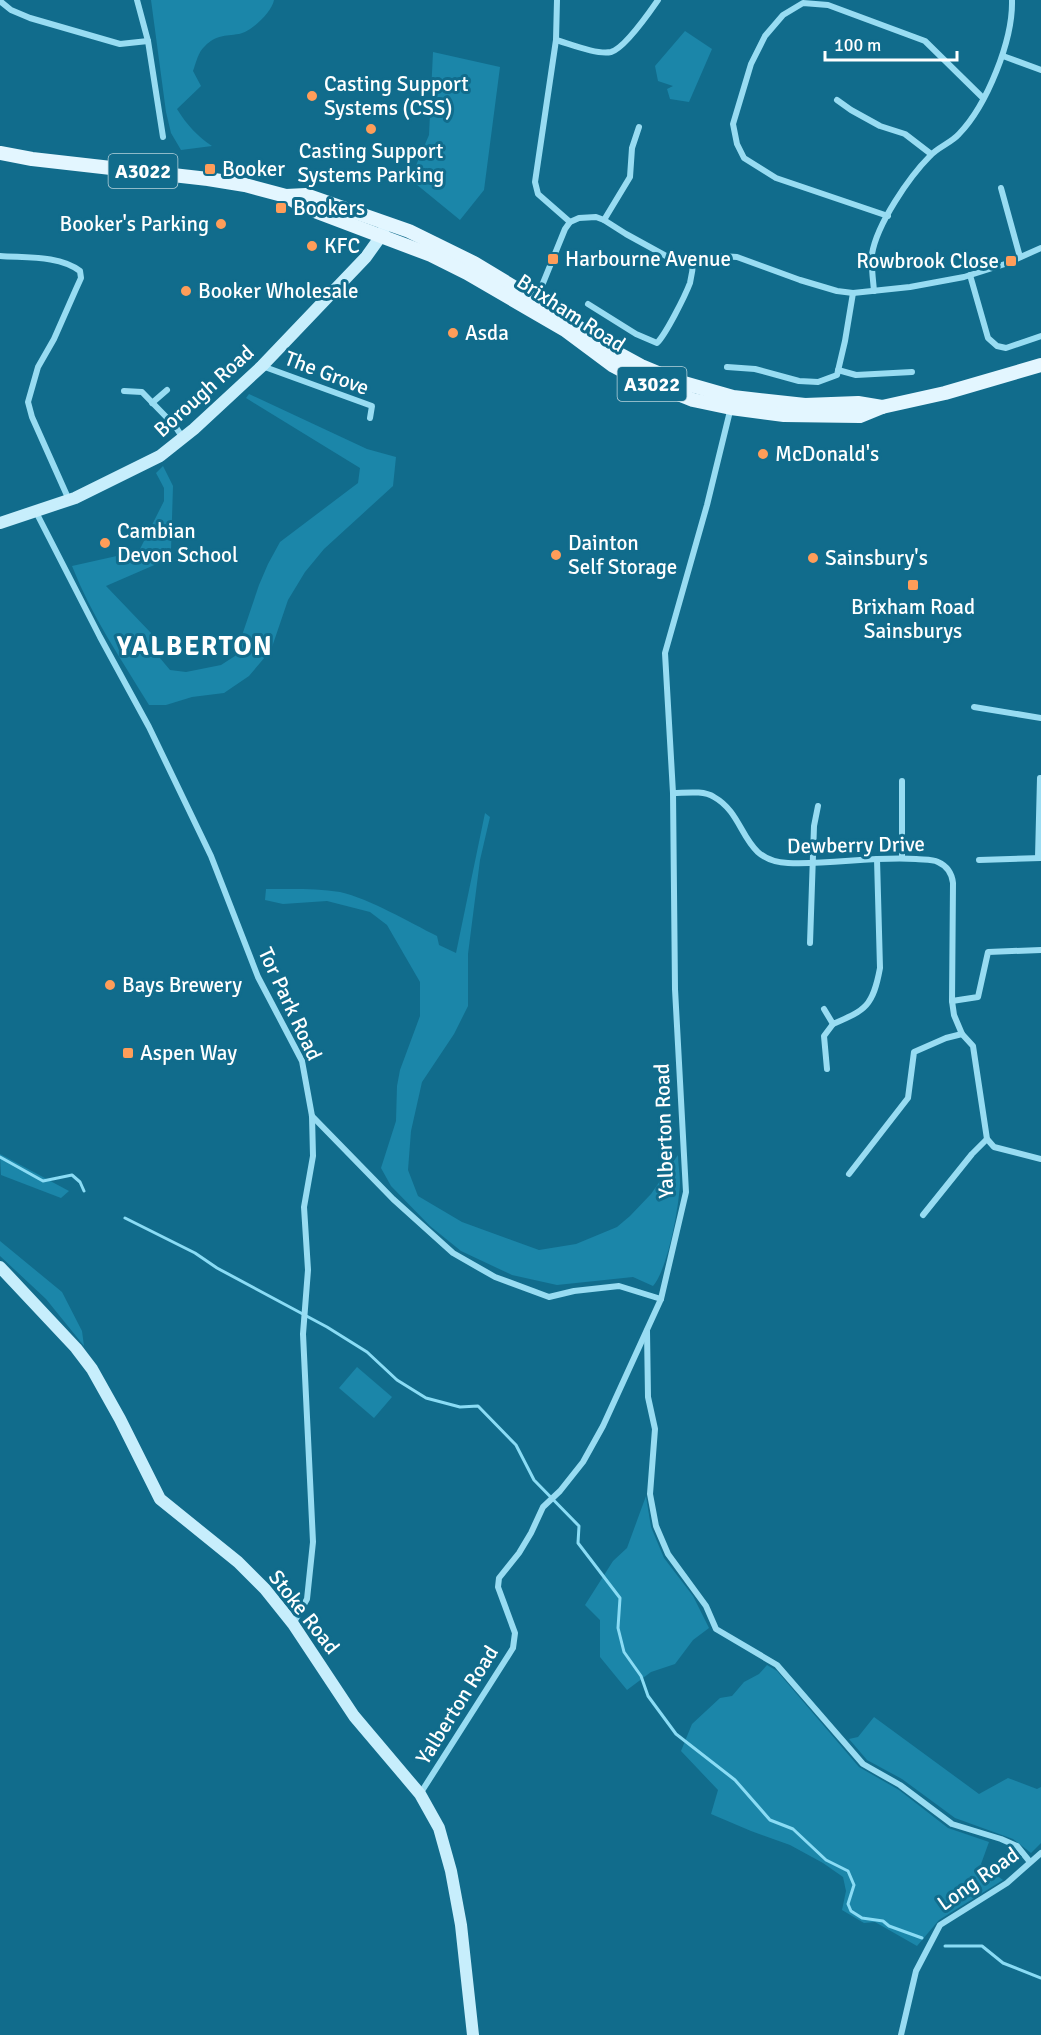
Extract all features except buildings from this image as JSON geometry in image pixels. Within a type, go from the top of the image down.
[{"type":"main road","name":"Brixham Road","points":[[0,153],[32,159],[245,185],[286,196],[304,207],[431,255],[532,304]]},
{"type":"main road","name":"Brixham Road","points":[[286,196],[306,195],[387,223],[474,263],[612,365],[693,400],[732,403],[784,415],[860,416],[882,407],[945,393],[1041,364]]},
{"type":"street","points":[[137,0],[148,41],[163,137]]},
{"type":"street","points":[[557,0],[556,40],[534,182],[538,194],[570,222]]},
{"type":"street","points":[[556,40],[598,52],[611,52],[622,46],[658,0]]},
{"type":"street","points":[[873,291],[872,254],[888,216],[906,186],[931,154],[958,136],[983,98],[1003,56],[1013,16],[1012,0]]},
{"type":"street","points":[[0,2],[11,10],[30,18],[120,44],[148,41]]},
{"type":"street","points":[[888,216],[777,178],[744,158],[737,144],[733,124],[751,64],[765,36],[783,15],[803,3],[828,5],[926,41],[983,98]]},
{"type":"street","points":[[1003,56],[1041,70]]},
{"type":"street","points":[[837,100],[850,111],[880,126],[905,134],[931,154]]},
{"type":"street","points":[[604,220],[630,177],[632,148],[639,127]]},
{"type":"street","points":[[1001,188],[1020,257]]},
{"type":"street","points":[[532,304],[541,288],[559,241],[570,222],[588,217],[604,220],[666,256],[693,259],[737,257],[800,280],[852,293],[910,287],[970,275],[1041,248]]},
{"type":"street","name":"Borough Road","points":[[0,523],[69,500],[124,476],[160,456],[234,394],[262,366],[366,257],[387,223]]},
{"type":"street","points":[[0,256],[47,260],[68,265],[80,272],[81,278],[54,339],[38,368],[28,402],[32,417],[69,500]]},
{"type":"street","points":[[588,304],[636,334],[657,343],[668,328],[689,285],[693,271],[693,259]]},
{"type":"street","points":[[970,275],[988,338],[997,346],[1006,348],[1041,336]]},
{"type":"street","points":[[727,367],[755,369],[809,382],[818,382],[837,375],[852,293]]},
{"type":"street","name":"The Grove","points":[[262,366],[372,406],[370,418]]},
{"type":"street","points":[[838,370],[856,375],[912,372]]},
{"type":"street","points":[[152,403],[167,390]]},
{"type":"street","points":[[124,391],[142,392],[175,426],[183,438]]},
{"type":"street","name":"Yalberton Road","points":[[420,1794],[513,1648],[515,1633],[498,1587],[499,1578],[519,1553],[543,1506],[560,1491],[583,1462],[603,1426],[661,1299],[686,1192],[675,988],[673,793],[665,653],[707,505],[732,403]]},
{"type":"street","name":"Tor Park Road","points":[[36,512],[100,638],[149,726],[211,856],[258,977],[302,1061],[312,1116],[313,1156],[304,1207],[308,1270],[303,1324],[313,1542],[307,1599],[293,1624]]},
{"type":"street","points":[[974,707],[1041,718]]},
{"type":"street","points":[[979,860],[1040,857],[1040,778]]},
{"type":"street","points":[[902,781],[902,858]]},
{"type":"street","name":"Dewberry Drive","points":[[673,793],[712,795],[725,805],[753,849],[763,858],[776,863],[902,858],[937,861],[953,876],[952,1001],[954,1015],[962,1034],[972,1046],[987,1139]]},
{"type":"street","points":[[810,943],[814,826],[818,806]]},
{"type":"street","points":[[827,1069],[824,1036],[833,1024],[859,1012],[867,1005],[877,983],[880,968],[877,859]]},
{"type":"street","points":[[952,1001],[978,997],[988,952],[1041,950]]},
{"type":"street","points":[[824,1009],[833,1024]]},
{"type":"street","points":[[849,1174],[908,1098],[914,1052],[946,1038],[962,1034]]},
{"type":"street","points":[[312,1116],[348,1150],[393,1199],[453,1253],[495,1277],[549,1297],[574,1291],[619,1286],[661,1299]]},
{"type":"street","points":[[923,1215],[972,1154],[987,1139],[994,1147],[1041,1159]]},
{"type":"street","name":"Stoke Road","points":[[0,1267],[76,1348],[92,1369],[160,1499],[238,1562],[265,1589],[293,1624],[354,1716],[420,1794],[439,1828],[451,1871],[461,1925],[473,2035]]},
{"type":"street","points":[[647,1328],[648,1397],[655,1429],[650,1494],[656,1526],[668,1554],[706,1606],[716,1629],[777,1665],[863,1764],[900,1785],[952,1824],[1017,1846],[1030,1862]]},
{"type":"street","name":"Long Road","points":[[901,2035],[916,1971],[940,1925],[1007,1883],[1041,1853]]},
{"type":"shaded area","points":[[151,0],[274,0],[265,16],[255,26],[239,34],[209,42],[198,58],[193,71],[201,86],[177,109],[193,130],[212,146],[181,150],[171,133],[166,112]]},
{"type":"shaded area","points":[[685,31],[712,49],[689,102],[670,99],[667,89],[673,86],[658,81],[655,66]]},
{"type":"shaded area","points":[[433,52],[500,67],[484,190],[460,220],[416,184],[411,177],[429,135]]},
{"type":"shaded area","points":[[249,394],[367,449],[396,457],[393,486],[324,549],[305,572],[288,600],[271,650],[249,676],[224,693],[192,697],[166,705],[149,705],[98,620],[72,566],[139,551],[164,501],[164,488],[156,473],[163,466],[173,486],[171,550],[159,563],[106,586],[151,633],[149,645],[170,670],[186,672],[221,665],[235,656],[259,585],[280,542],[358,483],[360,468],[246,398]]},
{"type":"shaded area","points":[[485,813],[490,817],[480,860],[468,954],[468,1006],[454,1034],[422,1082],[411,1131],[408,1170],[418,1196],[462,1222],[539,1250],[576,1244],[617,1227],[651,1194],[678,1155],[680,1183],[675,1222],[668,1252],[653,1286],[633,1277],[557,1285],[512,1275],[461,1251],[430,1226],[391,1186],[381,1168],[396,1121],[400,1070],[420,1016],[420,982],[387,925],[370,912],[327,901],[283,904],[265,900],[266,889],[312,889],[352,895],[437,936],[439,945],[456,953]]},
{"type":"shaded area","points":[[0,1154],[69,1191],[61,1198],[1,1175]]},
{"type":"shaded area","points":[[0,1241],[62,1292],[82,1331],[84,1346],[46,1299],[0,1256]]},
{"type":"shaded area","points":[[357,1367],[392,1397],[374,1418],[339,1388]]},
{"type":"shaded area","points":[[646,1496],[651,1527],[664,1558],[693,1596],[709,1628],[693,1640],[675,1664],[651,1672],[627,1690],[600,1657],[600,1620],[585,1605],[613,1561],[627,1548]]},
{"type":"shaded area","points":[[767,1665],[777,1671],[859,1767],[899,1790],[948,1828],[989,1842],[981,1864],[1003,1880],[939,1920],[917,1946],[875,1922],[864,1923],[842,1910],[846,1891],[843,1877],[823,1863],[790,1845],[711,1814],[718,1790],[681,1751],[692,1724],[720,1698],[732,1696],[744,1682],[759,1674]]},
{"type":"shaded area","points":[[874,1717],[979,1794],[1008,1778],[1037,1789],[1041,1787],[1041,1843],[1031,1853],[1013,1839],[955,1818],[902,1779],[867,1760],[849,1739],[858,1737]]},
{"type":"waterway","points":[[0,1157],[43,1181],[72,1175],[80,1182],[84,1191]]},
{"type":"waterway","points":[[125,1218],[195,1253],[217,1268],[327,1327],[367,1352],[397,1380],[426,1398],[460,1407],[478,1406],[516,1445],[534,1480],[579,1526],[578,1543],[620,1598],[618,1628],[624,1652],[641,1676],[648,1696],[676,1734],[735,1780],[770,1820],[793,1829],[826,1860],[848,1871],[854,1885],[848,1904],[851,1911],[862,1918],[883,1921],[889,1926],[922,1938]]},
{"type":"waterway","points":[[945,1946],[982,1946],[1003,1963],[1041,1978]]},
{"type":"place","name":"Casting Support Systems (CSS)","points":[[312,96]]},
{"type":"place","name":"Casting Support Systems Parking","points":[[371,129]]},
{"type":"place","name":"Booker","points":[[210,169]]},
{"type":"place","name":"Bookers","points":[[281,208]]},
{"type":"place","name":"Booker's Parking","points":[[221,224]]},
{"type":"place","name":"KFC","points":[[312,246]]},
{"type":"place","name":"Harbourne Avenue","points":[[553,259]]},
{"type":"place","name":"Rowbrook Close","points":[[1011,261]]},
{"type":"place","name":"Booker Wholesale","points":[[186,291]]},
{"type":"place","name":"Asda","points":[[453,333]]},
{"type":"place","name":"McDonald's","points":[[763,454]]},
{"type":"place","name":"Cambian Devon School","points":[[105,543]]},
{"type":"place","name":"Dainton Self Storage","points":[[556,555]]},
{"type":"place","name":"Sainsbury's","points":[[813,558]]},
{"type":"place","name":"Brixham Road Sainsburys","points":[[913,585]]},
{"type":"place","name":"Bays Brewery","points":[[110,985]]},
{"type":"place","name":"Aspen Way","points":[[128,1053]]},
{"type":"district","name":"YALBERTON","points":[[195,646]]}]
